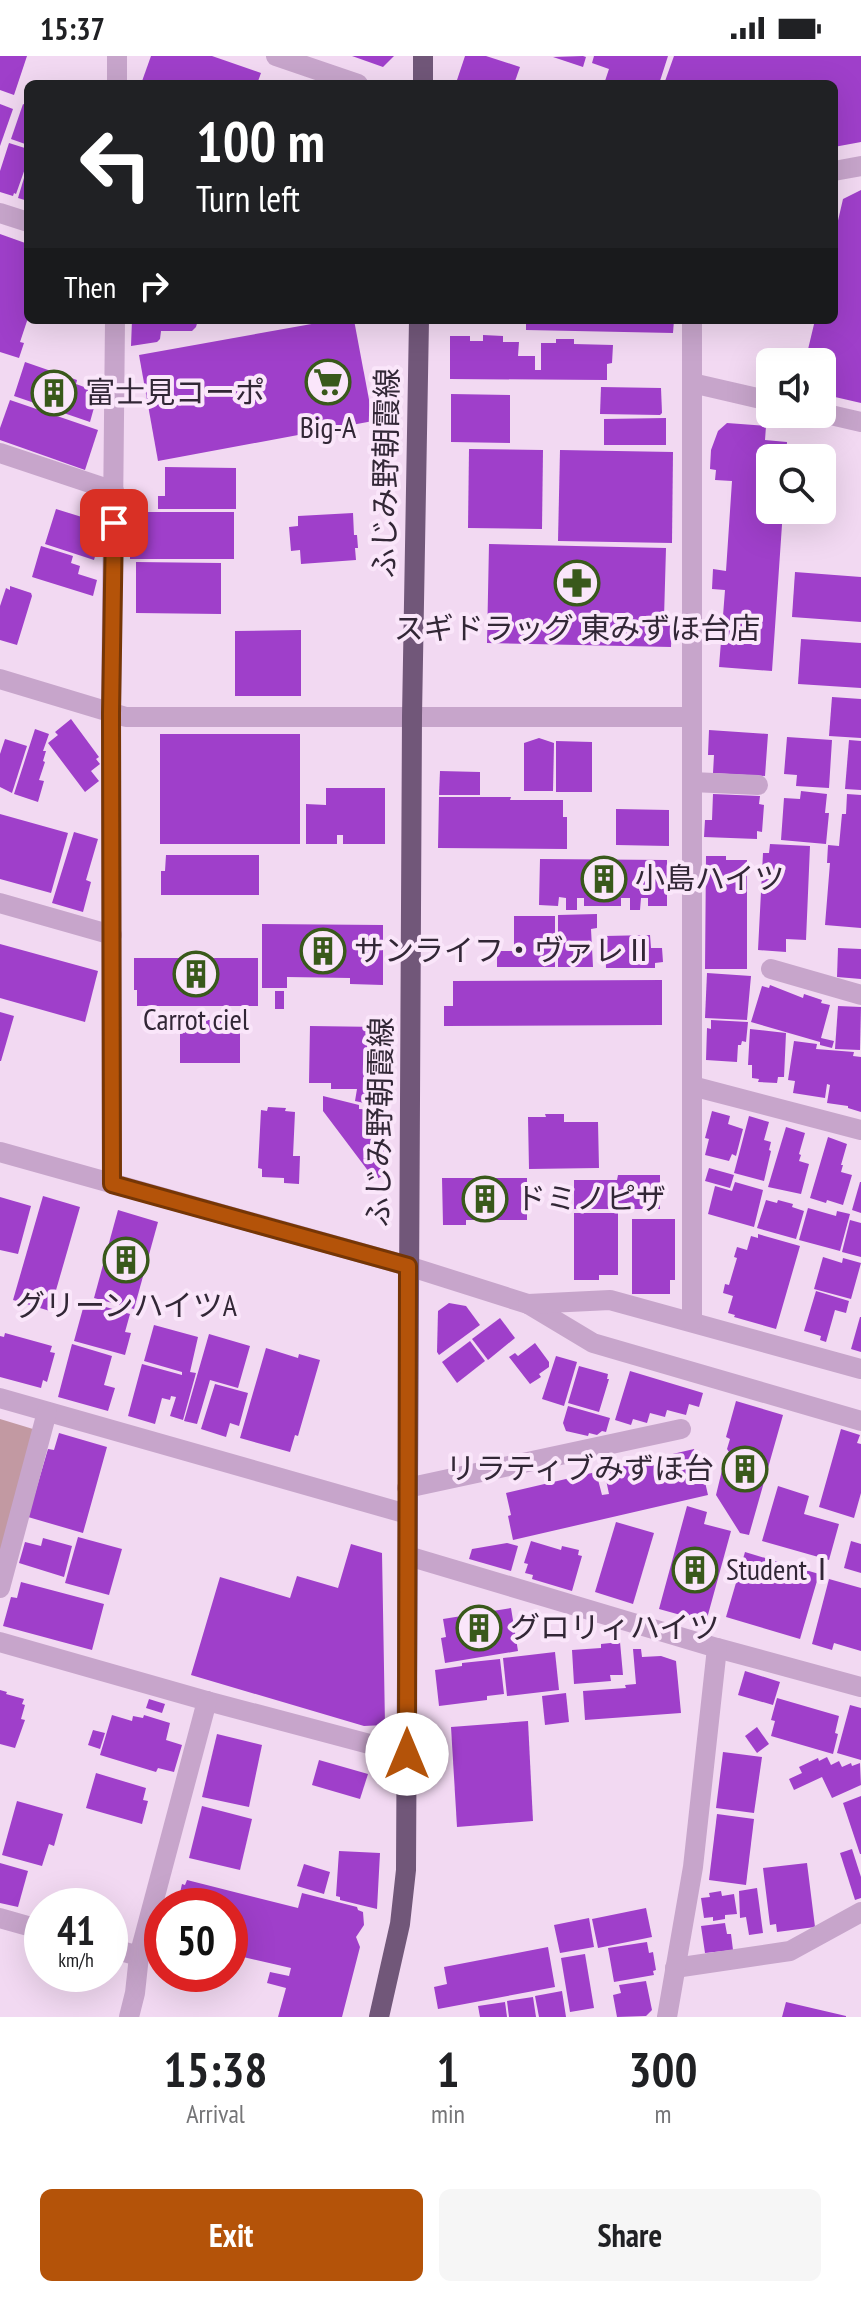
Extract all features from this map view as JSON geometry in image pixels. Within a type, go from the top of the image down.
[{"type":"main road","points":[[423,56],[423,80]]},
{"type":"main road","name":"ふじみ野朝霞線","points":[[379,2017],[400,1924],[406,1870],[412,716],[419,324]]},
{"type":"street","points":[[117,56],[117,80]]},
{"type":"street","points":[[276,56],[346,80]]},
{"type":"street","points":[[838,170],[861,166]]},
{"type":"street","points":[[0,213],[24,221]]},
{"type":"street","points":[[112,1184],[111,713],[115,324]]},
{"type":"street","points":[[692,324],[692,1321]]},
{"type":"street","points":[[692,383],[756,398]]},
{"type":"street","points":[[836,416],[861,422]]},
{"type":"street","points":[[0,453],[114,491]]},
{"type":"street","points":[[0,679],[126,717],[692,717]]},
{"type":"street","points":[[692,782],[758,785]]},
{"type":"street","points":[[0,903],[112,935]]},
{"type":"street","points":[[771,969],[861,995]]},
{"type":"street","points":[[692,1086],[861,1130]]},
{"type":"street","points":[[0,1152],[408,1266],[528,1304],[593,1343],[861,1421]]},
{"type":"street","points":[[528,1304],[610,1300],[861,1369]]},
{"type":"street","points":[[0,1398],[407,1514]]},
{"type":"street","points":[[0,1588],[47,1412]]},
{"type":"street","points":[[407,1488],[681,1429]]},
{"type":"street","points":[[408,1556],[717,1648],[861,1687]]},
{"type":"street","points":[[0,1642],[407,1754]]},
{"type":"street","points":[[667,2017],[693,1867],[717,1648]]},
{"type":"street","points":[[129,2017],[139,1956],[207,1701]]},
{"type":"street","points":[[675,1968],[790,1951],[861,1912]]},
{"type":"street","points":[[0,1918],[24,1925]]},
{"type":"street","points":[[128,1953],[139,1956]]},
{"type":"shaded area","points":[[0,1419],[33,1429],[0,1559]]},
{"type":"building","points":[[0,56],[27,56],[14,95],[0,90]]},
{"type":"building","points":[[151,56],[212,56],[261,73],[258,80],[142,80]]},
{"type":"building","points":[[352,56],[394,56],[383,67]]},
{"type":"building","points":[[465,56],[486,56],[520,67],[515,80],[457,80]]},
{"type":"building","points":[[594,56],[668,56],[660,80],[605,80],[609,69],[592,63]]},
{"type":"building","points":[[674,56],[861,56],[861,142],[838,146],[838,80],[665,80]]},
{"type":"building","points":[[553,57],[586,57],[583,67]]},
{"type":"building","points":[[0,104],[13,109],[0,146]]},
{"type":"building","points":[[23,104],[24,144],[11,139]]},
{"type":"building","points":[[9,143],[24,148],[24,171],[13,196],[0,192],[0,171]]},
{"type":"building","points":[[24,178],[24,200],[18,198]]},
{"type":"building","points":[[861,190],[861,403],[836,397],[836,348],[808,348],[814,324],[838,324],[838,221],[843,199]]},
{"type":"building","points":[[0,234],[24,243],[26,324],[19,358],[0,352]]},
{"type":"building","points":[[132,324],[197,324],[192,331],[161,331],[157,342],[131,346]]},
{"type":"building","points":[[312,324],[355,324],[373,421],[158,461],[139,355]]},
{"type":"building","points":[[526,324],[674,324],[673,333],[526,330]]},
{"type":"building","points":[[483,335],[503,336],[503,342],[519,342],[518,356],[535,356],[535,370],[541,370],[541,343],[556,343],[556,339],[574,339],[574,344],[613,345],[612,363],[607,364],[607,380],[450,379],[450,336],[470,336],[470,341],[483,341]]},
{"type":"building","name":"富士見コーポ","points":[[25,362],[77,380],[76,384],[95,391],[90,422],[14,396]]},
{"type":"building","points":[[601,387],[661,388],[662,413],[600,414]]},
{"type":"building","points":[[451,394],[510,395],[510,443],[451,442]]},
{"type":"building","points":[[10,400],[98,430],[85,470],[0,440],[0,428]]},
{"type":"building","points":[[666,418],[666,445],[604,445],[604,419]]},
{"type":"building","points":[[727,423],[756,425],[756,428],[766,428],[765,440],[787,442],[756,444],[756,524],[782,524],[772,671],[719,667],[725,590],[712,589],[713,569],[726,571],[732,481],[715,480],[716,470],[710,469],[711,450],[718,431]]},
{"type":"building","points":[[469,449],[543,450],[542,529],[468,528]]},
{"type":"building","points":[[560,450],[673,452],[672,543],[558,541]]},
{"type":"building","points":[[165,467],[236,468],[236,509],[158,509],[158,496],[165,496]]},
{"type":"building","points":[[56,509],[98,522],[92,541],[99,543],[94,560],[45,544]]},
{"type":"building","points":[[138,512],[234,512],[234,559],[130,559],[130,536],[138,536]]},
{"type":"building","points":[[353,513],[358,548],[355,548],[356,560],[301,564],[300,550],[291,551],[289,527],[298,526],[298,516]]},
{"type":"building","name":"スギドラッグ 東みずほ台店","points":[[489,544],[666,548],[664,618],[672,618],[671,647],[487,643]]},
{"type":"building","points":[[41,546],[73,556],[71,563],[80,566],[78,574],[97,580],[93,596],[32,577]]},
{"type":"building","points":[[136,562],[221,563],[221,614],[136,613]]},
{"type":"building","points":[[795,572],[861,577],[861,622],[792,617]]},
{"type":"building","points":[[10,586],[32,596],[17,645],[0,640],[0,606],[6,588],[10,590]]},
{"type":"building","points":[[301,630],[301,696],[235,696],[235,631]]},
{"type":"building","points":[[801,639],[861,643],[861,688],[798,684]]},
{"type":"building","points":[[832,697],[861,699],[861,738],[829,736]]},
{"type":"building","points":[[71,719],[99,757],[96,759],[100,764],[91,771],[99,781],[85,792],[48,743],[58,735],[55,732]]},
{"type":"building","points":[[35,729],[49,734],[43,751],[46,751],[45,762],[39,780],[44,781],[38,802],[14,794]]},
{"type":"building","points":[[709,730],[768,734],[765,776],[713,773],[714,755],[708,755]]},
{"type":"building","points":[[160,734],[300,734],[300,844],[160,844]]},
{"type":"building","points":[[787,737],[832,740],[829,788],[796,786],[797,775],[784,774]]},
{"type":"building","points":[[539,738],[554,743],[553,791],[524,791],[524,743]]},
{"type":"building","points":[[5,739],[27,746],[12,793],[0,787],[0,754]]},
{"type":"building","points":[[849,740],[861,741],[861,790],[845,789]]},
{"type":"building","points":[[556,741],[592,742],[592,792],[556,792]]},
{"type":"building","points":[[440,771],[480,772],[480,795],[439,795]]},
{"type":"building","points":[[326,788],[385,788],[385,844],[343,844],[343,835],[337,835],[337,844],[306,844],[306,804],[326,805]]},
{"type":"building","points":[[801,791],[827,794],[826,844],[781,840],[784,798],[800,799]]},
{"type":"building","points":[[713,794],[760,796],[759,804],[764,805],[762,832],[757,831],[757,839],[704,837],[705,820],[712,820]]},
{"type":"building","points":[[847,794],[861,795],[861,928],[825,925],[830,863],[827,863],[828,845],[839,846]]},
{"type":"building","points":[[439,797],[563,800],[563,817],[567,817],[567,849],[438,848]]},
{"type":"building","points":[[616,809],[669,810],[669,846],[616,845]]},
{"type":"building","points":[[0,814],[68,833],[51,893],[0,879]]},
{"type":"building","points":[[74,832],[98,839],[86,880],[91,882],[83,912],[52,903]]},
{"type":"building","points":[[770,844],[810,846],[806,940],[786,939],[786,952],[758,950],[763,853],[769,853]]},
{"type":"building","points":[[166,855],[259,855],[259,895],[161,895],[161,871],[165,871]]},
{"type":"building","points":[[706,856],[747,860],[747,969],[705,969]]},
{"type":"building","name":"小島ハイツ","points":[[540,859],[667,860],[667,906],[648,906],[648,898],[641,898],[640,910],[630,910],[630,898],[621,898],[621,906],[584,906],[584,898],[577,898],[577,910],[566,910],[566,898],[559,897],[558,906],[539,905]]},
{"type":"building","points":[[597,914],[597,928],[591,929],[593,967],[558,967],[558,915]]},
{"type":"building","points":[[514,916],[555,916],[555,967],[497,967],[497,951],[514,951]]},
{"type":"building","name":"サンライフ・ヴァレⅡ","points":[[262,924],[383,925],[383,985],[350,984],[350,978],[287,977],[287,988],[262,988]]},
{"type":"building","points":[[650,935],[651,948],[662,948],[663,962],[655,963],[655,968],[606,968],[605,936]]},
{"type":"building","points":[[0,944],[98,971],[85,1022],[0,998]]},
{"type":"building","points":[[838,948],[861,949],[861,979],[837,977]]},
{"type":"building","name":"Carrot ciel","points":[[134,958],[258,958],[258,1006],[137,1006]]},
{"type":"building","points":[[707,973],[751,976],[747,1020],[705,1018]]},
{"type":"building","points":[[662,980],[662,1025],[444,1026],[444,1006],[453,1006],[453,981]]},
{"type":"building","points":[[770,985],[830,1005],[821,1038],[834,1041],[832,1048],[751,1022],[762,986],[769,988]]},
{"type":"building","points":[[275,991],[284,991],[284,1009],[275,1009]]},
{"type":"building","points":[[838,1006],[861,1007],[860,1050],[835,1049]]},
{"type":"building","points":[[0,1012],[14,1016],[1,1061],[0,1061]]},
{"type":"building","points":[[185,1020],[240,1020],[240,1063],[180,1063],[180,1032],[185,1033]]},
{"type":"building","points":[[711,1020],[748,1022],[746,1042],[738,1045],[737,1062],[706,1060],[707,1028],[711,1029]]},
{"type":"building","points":[[310,1026],[381,1027],[380,1085],[364,1085],[364,1090],[385,1090],[383,1107],[355,1101],[357,1089],[331,1089],[331,1083],[309,1083]]},
{"type":"building","points":[[750,1029],[786,1033],[784,1077],[778,1077],[777,1083],[758,1082],[759,1079],[752,1078],[752,1065],[748,1065]]},
{"type":"building","points":[[794,1041],[817,1044],[816,1049],[854,1052],[853,1056],[861,1057],[861,1112],[848,1106],[827,1103],[830,1085],[827,1084],[825,1098],[793,1093],[795,1081],[788,1080]]},
{"type":"building","points":[[323,1096],[359,1105],[359,1109],[384,1110],[384,1175],[375,1180],[323,1111]]},
{"type":"building","points":[[268,1107],[295,1112],[293,1156],[300,1156],[299,1184],[284,1183],[284,1178],[262,1177],[262,1169],[258,1168],[261,1110],[267,1111]]},
{"type":"building","points":[[712,1111],[730,1116],[728,1124],[743,1129],[736,1156],[732,1154],[729,1161],[705,1155],[709,1139],[705,1138]]},
{"type":"building","points":[[545,1114],[564,1114],[564,1122],[598,1122],[599,1168],[529,1169],[528,1117],[546,1117]]},
{"type":"building","points":[[749,1116],[769,1122],[764,1140],[771,1142],[771,1151],[764,1181],[734,1173]]},
{"type":"building","points":[[786,1127],[805,1133],[799,1161],[809,1164],[801,1194],[768,1187]]},
{"type":"building","points":[[828,1137],[847,1144],[841,1172],[852,1175],[843,1205],[810,1198]]},
{"type":"building","points":[[709,1168],[734,1175],[730,1188],[705,1181]]},
{"type":"building","points":[[618,1175],[660,1175],[660,1209],[574,1209],[574,1180],[617,1180]]},
{"type":"building","name":"ドミノピザ","points":[[442,1178],[527,1178],[527,1220],[466,1220],[466,1225],[443,1225]]},
{"type":"building","points":[[735,1182],[763,1190],[754,1227],[708,1214],[715,1186],[732,1191]]},
{"type":"building","points":[[861,1182],[861,1213],[852,1210]]},
{"type":"building","points":[[43,1196],[80,1207],[50,1311],[13,1300]]},
{"type":"building","points":[[0,1197],[31,1206],[18,1254],[0,1250]]},
{"type":"building","points":[[766,1200],[793,1204],[792,1207],[804,1211],[796,1239],[757,1228]]},
{"type":"building","points":[[808,1208],[836,1216],[837,1211],[850,1214],[840,1251],[799,1240]]},
{"type":"building","name":"グリーンハイツA","points":[[118,1210],[158,1222],[134,1309],[94,1298]]},
{"type":"building","points":[[574,1213],[618,1213],[618,1275],[599,1275],[599,1280],[574,1280]]},
{"type":"building","points":[[632,1219],[675,1219],[675,1280],[670,1280],[670,1294],[632,1294]]},
{"type":"building","points":[[850,1220],[861,1223],[861,1257],[842,1252]]},
{"type":"building","points":[[758,1234],[800,1246],[776,1329],[728,1313],[733,1296],[723,1293],[725,1284],[729,1285],[737,1247],[747,1250],[751,1236],[758,1238]]},
{"type":"building","points":[[823,1257],[842,1263],[843,1258],[861,1263],[851,1299],[814,1289]]},
{"type":"building","points":[[816,1291],[849,1301],[846,1313],[835,1310],[826,1342],[820,1340],[821,1336],[804,1331]]},
{"type":"building","points":[[85,1301],[130,1314],[125,1332],[131,1333],[125,1355],[74,1341]]},
{"type":"building","points":[[449,1303],[466,1306],[480,1325],[439,1355],[438,1311]]},
{"type":"building","points":[[861,1317],[861,1352],[851,1349]]},
{"type":"building","points":[[500,1318],[515,1338],[488,1360],[472,1339]]},
{"type":"building","points":[[154,1325],[198,1337],[190,1372],[196,1373],[183,1420],[170,1416],[176,1397],[171,1396],[170,1400],[162,1398],[155,1424],[128,1416],[142,1364],[182,1375],[182,1372],[144,1361]]},
{"type":"building","points":[[5,1333],[52,1346],[50,1352],[55,1353],[47,1382],[43,1380],[41,1388],[0,1377],[0,1336],[4,1337]]},
{"type":"building","points":[[209,1334],[250,1346],[238,1388],[210,1380],[197,1424],[184,1421]]},
{"type":"building","points":[[470,1341],[485,1361],[457,1383],[442,1362]]},
{"type":"building","points":[[535,1343],[549,1362],[549,1367],[530,1384],[509,1357],[515,1353],[518,1356]]},
{"type":"building","points":[[72,1344],[112,1356],[104,1385],[115,1388],[108,1411],[58,1397]]},
{"type":"building","points":[[266,1348],[298,1358],[299,1354],[320,1360],[298,1436],[295,1435],[290,1452],[240,1438]]},
{"type":"building","points":[[556,1356],[577,1362],[564,1406],[542,1399]]},
{"type":"building","points":[[579,1366],[608,1374],[599,1412],[568,1403]]},
{"type":"building","points":[[630,1371],[703,1393],[699,1407],[689,1404],[686,1415],[667,1410],[665,1417],[650,1413],[647,1423],[633,1419],[631,1425],[615,1420]]},
{"type":"building","points":[[215,1384],[248,1393],[239,1426],[230,1423],[226,1437],[201,1429]]},
{"type":"building","name":"リラティブみずほ台","points":[[736,1401],[783,1415],[749,1535],[740,1533],[716,1495],[729,1452],[730,1439],[726,1437]]},
{"type":"building","points":[[568,1406],[610,1418],[606,1432],[597,1435],[589,1433],[588,1436],[566,1431],[563,1423]]},
{"type":"building","points":[[841,1429],[860,1435],[857,1443],[861,1444],[861,1493],[854,1518],[819,1507]]},
{"type":"building","points":[[59,1433],[107,1447],[83,1533],[28,1517],[48,1449],[54,1450]]},
{"type":"building","points":[[694,1449],[708,1495],[513,1540],[506,1493],[596,1472],[602,1495],[609,1494],[604,1470]]},
{"type":"building","points":[[778,1486],[809,1496],[804,1514],[839,1524],[829,1560],[762,1541]]},
{"type":"building","name":"StudentⅠ","points":[[687,1506],[707,1512],[704,1524],[731,1531],[706,1622],[659,1609]]},
{"type":"building","points":[[616,1522],[654,1533],[633,1604],[595,1592]]},
{"type":"building","points":[[78,1537],[122,1549],[109,1595],[65,1583]]},
{"type":"building","points":[[43,1538],[72,1546],[64,1577],[19,1563],[25,1542],[41,1546]]},
{"type":"building","points":[[531,1541],[561,1550],[562,1546],[579,1550],[578,1555],[582,1556],[572,1591],[532,1579],[533,1575],[525,1573],[528,1564],[524,1563]]},
{"type":"building","points":[[851,1541],[861,1544],[861,1573],[844,1568]]},
{"type":"building","points":[[507,1543],[518,1546],[511,1571],[469,1559],[472,1549]]},
{"type":"building","points":[[351,1544],[382,1553],[385,1725],[364,1726],[191,1675],[220,1577],[290,1598],[297,1576],[338,1588]]},
{"type":"building","points":[[745,1552],[819,1574],[800,1639],[726,1617]]},
{"type":"building","points":[[829,1579],[861,1588],[861,1651],[834,1643],[832,1650],[812,1644]]},
{"type":"building","points":[[21,1582],[104,1604],[92,1650],[3,1626],[11,1597],[17,1598]]},
{"type":"building","name":"グロリィハイツ","points":[[511,1608],[518,1651],[445,1663],[441,1638],[446,1637],[443,1619]]},
{"type":"building","points":[[620,1642],[623,1675],[610,1675],[611,1681],[574,1684],[572,1650],[601,1648],[601,1644]]},
{"type":"building","points":[[633,1649],[641,1649],[642,1657],[661,1656],[676,1661],[681,1713],[585,1720],[583,1691],[626,1688],[625,1685],[636,1684]]},
{"type":"building","points":[[555,1652],[559,1690],[507,1696],[503,1658]]},
{"type":"building","points":[[500,1659],[504,1694],[487,1696],[487,1700],[439,1706],[435,1670]]},
{"type":"building","points":[[745,1671],[780,1682],[773,1705],[738,1695]]},
{"type":"building","points":[[0,1690],[24,1699],[21,1719],[25,1720],[15,1748],[0,1744]]},
{"type":"building","points":[[566,1693],[569,1722],[545,1725],[542,1696]]},
{"type":"building","points":[[777,1698],[839,1716],[833,1754],[771,1736],[775,1721],[771,1720]]},
{"type":"building","points":[[149,1699],[165,1704],[162,1713],[146,1708]]},
{"type":"building","points":[[850,1705],[861,1708],[861,1760],[837,1753]]},
{"type":"building","points":[[112,1715],[132,1721],[133,1716],[143,1718],[144,1715],[170,1723],[166,1740],[182,1745],[174,1772],[158,1768],[156,1772],[100,1755]]},
{"type":"building","points":[[528,1721],[533,1821],[457,1827],[451,1727]]},
{"type":"building","points":[[757,1727],[769,1744],[757,1753],[745,1736]]},
{"type":"building","points":[[93,1730],[105,1733],[100,1749],[88,1745]]},
{"type":"building","points":[[217,1734],[262,1745],[249,1807],[202,1797]]},
{"type":"building","points":[[723,1752],[762,1757],[754,1813],[716,1808]]},
{"type":"building","points":[[827,1757],[831,1765],[839,1761],[842,1767],[860,1763],[861,1785],[832,1798],[822,1777],[794,1790],[789,1779],[802,1773],[799,1767]]},
{"type":"building","points":[[319,1760],[368,1774],[360,1799],[312,1785]]},
{"type":"building","points":[[96,1773],[146,1788],[143,1800],[148,1801],[142,1824],[86,1808]]},
{"type":"building","points":[[861,1796],[861,1854],[860,1854],[843,1803]]},
{"type":"building","points":[[17,1801],[63,1814],[54,1846],[49,1844],[42,1866],[2,1855]]},
{"type":"building","points":[[202,1806],[252,1819],[240,1870],[189,1858]]},
{"type":"building","points":[[717,1814],[754,1819],[746,1885],[709,1880]]},
{"type":"building","points":[[852,1849],[861,1877],[861,1898],[855,1900],[840,1853]]},
{"type":"building","points":[[339,1851],[380,1853],[377,1909],[340,1900],[336,1896]]},
{"type":"building","points":[[0,1863],[28,1871],[18,1907],[0,1903]]},
{"type":"building","points":[[807,1863],[815,1927],[777,1932],[776,1924],[770,1925],[763,1868]]},
{"type":"building","points":[[304,1864],[330,1872],[324,1894],[297,1886]]},
{"type":"building","points":[[187,1880],[219,1888],[181,1888],[182,1884],[185,1885]]},
{"type":"building","points":[[757,1888],[763,1933],[749,1935],[746,1917],[740,1918],[739,1891]]},
{"type":"building","points":[[721,1891],[722,1896],[734,1894],[737,1914],[713,1921],[713,1917],[704,1918],[701,1898]]},
{"type":"building","points":[[302,1893],[357,1907],[363,1912],[364,1925],[356,1937],[360,1947],[342,2017],[278,2017],[286,1988],[267,1983],[270,1972],[289,1976],[291,1968],[248,1958],[248,1895],[298,1908]]},
{"type":"building","points":[[646,1908],[652,1937],[598,1948],[592,1919]]},
{"type":"building","points":[[589,1918],[594,1947],[560,1953],[554,1925]]},
{"type":"building","points":[[725,1923],[727,1934],[731,1934],[733,1950],[705,1953],[701,1926]]},
{"type":"building","points":[[647,1942],[649,1953],[653,1952],[654,1975],[614,1982],[608,1948]]},
{"type":"building","points":[[548,1947],[555,1987],[438,2009],[434,1987],[447,1984],[444,1967]]},
{"type":"building","points":[[585,1954],[594,2008],[570,2012],[561,1958]]},
{"type":"building","points":[[646,1981],[652,2010],[646,2016],[617,2017],[613,1995],[621,1993],[619,1985]]},
{"type":"building","points":[[562,1991],[566,2017],[539,2017],[535,1996]]},
{"type":"building","points":[[533,1997],[536,2017],[509,2017],[507,2001]]},
{"type":"building","points":[[505,2002],[507,2017],[480,2017],[478,2006]]},
{"type":"building","points":[[786,2002],[846,2016],[846,2017],[782,2017]]},
{"type":"place","name":"Big-A","points":[[328,382]]},
{"type":"place","name":"富士見コーポ","points":[[54,393]]},
{"type":"place","name":"スギドラッグ 東みずほ台店","points":[[577,583]]},
{"type":"place","name":"小島ハイツ","points":[[604,879]]},
{"type":"place","name":"サンライフ・ヴァレⅡ","points":[[323,951]]},
{"type":"place","name":"Carrot ciel","points":[[196,974]]},
{"type":"place","name":"ドミノピザ","points":[[485,1199]]},
{"type":"place","name":"グリーンハイツA","points":[[126,1260]]},
{"type":"place","name":"リラティブみずほ台","points":[[745,1469]]},
{"type":"place","name":"StudentⅠ","points":[[695,1570]]},
{"type":"place","name":"グロリィハイツ","points":[[479,1628]]},
{"type":"route","points":[[114,523],[111,713],[112,1184],[408,1266],[407,1754]]}]
